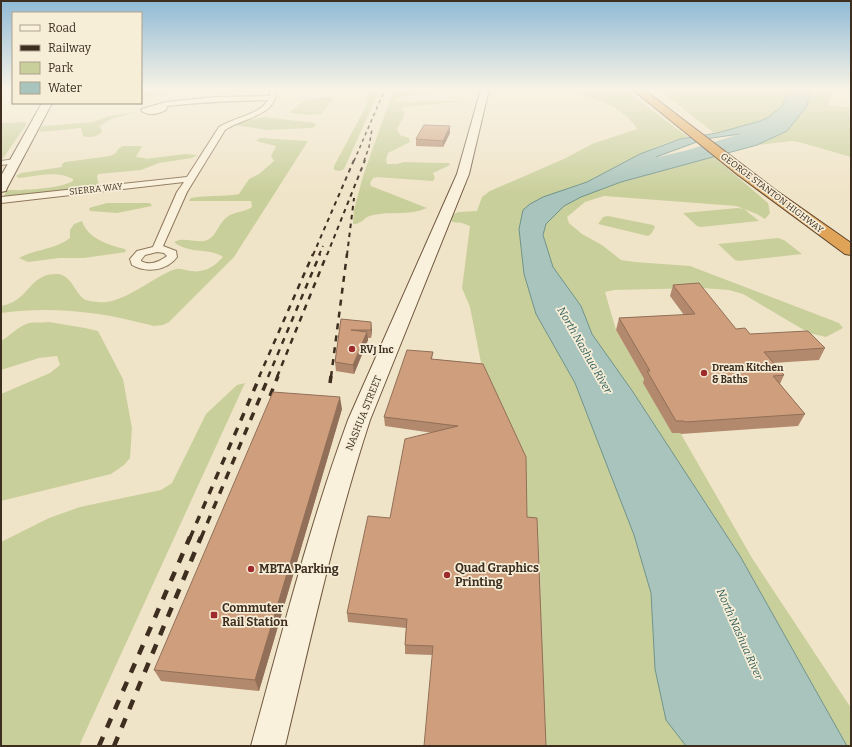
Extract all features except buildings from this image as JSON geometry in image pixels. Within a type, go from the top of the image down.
[{"type":"highway","name":"GEORGE STANTON HIGHWAY","points":[[681,124],[851,237]]},
{"type":"highway","name":"GEORGE STANTON HIGHWAY","points":[[695,124],[729,156],[825,233],[851,250]]},
{"type":"highway","points":[[833,225],[851,233]]},
{"type":"main road","points":[[1,188],[35,124]]},
{"type":"main road","name":"NASHUA STREET","points":[[268,746],[344,460],[359,420],[463,174],[477,124]]},
{"type":"street","points":[[157,249],[176,204],[190,179],[224,127],[231,124]]},
{"type":"street","points":[[1,163],[15,161]]},
{"type":"street","name":"SIERRA WAY","points":[[1,200],[190,179]]},
{"type":"green space","points":[[1,124],[26,124],[4,157],[1,160]]},
{"type":"green space","points":[[69,124],[103,124],[100,126],[102,132],[93,137],[83,136],[81,128],[39,132],[43,126]]},
{"type":"green space","points":[[315,124],[316,126],[312,128],[267,130],[234,125]]},
{"type":"green space","points":[[357,124],[364,124],[344,169],[340,171],[334,170],[334,166]]},
{"type":"green space","points":[[382,124],[400,124],[397,129],[400,135],[409,138],[410,142],[388,153],[386,159],[387,164],[404,162],[449,163],[450,165],[433,173],[435,178],[433,181],[373,178],[370,183],[371,186],[427,208],[407,213],[386,213],[373,215],[356,224],[353,224],[354,210],[363,176]]},
{"type":"green space","points":[[634,124],[670,124],[688,137],[661,145],[587,183],[543,197],[536,314],[575,383],[634,535],[651,593],[655,669],[666,720],[686,746],[544,746],[526,526],[483,373],[470,307],[462,288],[470,226],[452,222],[451,215],[459,212],[477,211],[482,197],[490,191],[566,158],[592,144],[637,129]]},
{"type":"green space","points":[[702,124],[754,124],[741,128],[714,133]]},
{"type":"green space","points":[[793,124],[851,124],[851,142],[848,142],[851,143],[851,157],[792,141],[757,145],[787,131]]},
{"type":"green space","points":[[260,138],[308,141],[234,257],[169,322],[163,325],[154,326],[106,315],[57,310],[34,310],[1,313],[1,306],[13,302],[24,294],[37,280],[50,275],[63,275],[71,282],[82,298],[86,300],[107,302],[127,295],[175,269],[200,271],[216,264],[223,257],[212,252],[186,248],[174,242],[181,240],[208,240],[214,235],[227,217],[252,207],[251,201],[189,201],[191,198],[197,197],[239,194],[249,179],[259,174],[274,161],[271,156],[276,146],[256,141]]},
{"type":"green space","points":[[123,146],[142,146],[136,157],[145,159],[185,154],[197,155],[192,158],[159,163],[141,170],[98,174],[97,177],[99,185],[92,187],[4,196],[8,190],[48,188],[73,181],[73,179],[67,176],[53,174],[19,178],[16,176],[21,173],[62,167],[62,164],[65,162],[110,156],[116,153],[118,149]]},
{"type":"green space","points":[[714,157],[768,203],[770,213],[765,219],[757,214],[736,206],[604,196],[585,202],[567,217],[569,223],[582,234],[602,245],[621,260],[690,266],[839,323],[843,328],[826,337],[809,333],[743,294],[729,290],[701,288],[614,290],[605,292],[616,330],[672,433],[681,434],[752,558],[851,708],[851,746],[847,746],[740,556],[633,392],[592,334],[581,306],[553,267],[543,234],[546,224],[564,206],[581,197],[621,182]]},
{"type":"green space","points":[[107,203],[150,203],[152,206],[117,213],[90,211],[89,208]]},
{"type":"green space","points":[[738,208],[744,209],[759,221],[701,227],[697,226],[683,213]]},
{"type":"green space","points":[[608,216],[653,225],[655,227],[648,236],[598,224],[603,217]]},
{"type":"green space","points":[[82,221],[94,237],[106,243],[125,249],[126,252],[84,258],[59,258],[28,262],[19,258],[64,242],[70,238],[70,230],[74,224]]},
{"type":"green space","points":[[778,238],[784,240],[802,254],[739,261],[735,260],[718,244]]},
{"type":"green space","points":[[49,322],[98,331],[123,379],[132,428],[130,458],[124,465],[111,474],[1,501],[1,394],[50,373],[60,365],[57,356],[39,358],[1,370],[1,341],[25,324]]},
{"type":"green space","points":[[245,383],[79,746],[1,746],[1,542],[49,518],[80,507],[161,490],[172,483],[206,414],[237,385]]},
{"type":"water","points":[[750,124],[793,124],[787,131],[757,145],[621,182],[581,197],[564,206],[546,224],[543,235],[553,267],[581,306],[592,334],[633,392],[740,556],[847,746],[686,746],[666,720],[655,669],[651,593],[634,535],[575,383],[536,314],[524,274],[519,229],[523,210],[530,204],[543,197],[587,182],[640,154],[680,139],[717,133]],"holes":[[[740,134],[750,136],[741,141],[692,156],[667,159],[657,159],[656,157],[705,139]]]},
{"type":"waterway","name":"North Nashua River","points":[[630,168],[692,153],[742,138],[773,124]]},
{"type":"railway","points":[[354,161],[370,124]]},
{"type":"railway","points":[[364,161],[369,147],[372,129]]},
{"type":"railway","points":[[313,255],[354,160]]},
{"type":"railway","points":[[327,255],[365,160]]},
{"type":"railway","points":[[347,255],[354,198]]},
{"type":"railway","points":[[319,255],[323,246]]},
{"type":"railway","points":[[259,377],[313,254]]},
{"type":"railway","points":[[268,377],[320,254]]},
{"type":"railway","points":[[277,377],[327,254]]},
{"type":"railway","points":[[331,377],[347,254]]},
{"type":"railway","points":[[190,538],[260,376]]},
{"type":"railway","points":[[201,538],[269,376]]},
{"type":"railway","points":[[270,396],[278,376]]},
{"type":"railway","points":[[330,383],[331,376]]},
{"type":"railway","points":[[99,746],[190,537]]},
{"type":"railway","points":[[114,746],[201,537]]},
{"type":"place","name":"RVJ Inc","points":[[352,349]]},
{"type":"place","name":"Dream Kitchen & Baths","points":[[704,373]]},
{"type":"place","name":"MBTA Parking","points":[[251,569]]},
{"type":"place","name":"Quad Graphics Printing","points":[[447,575]]},
{"type":"place","name":"Commuter Rail Station","points":[[214,615]]}]
